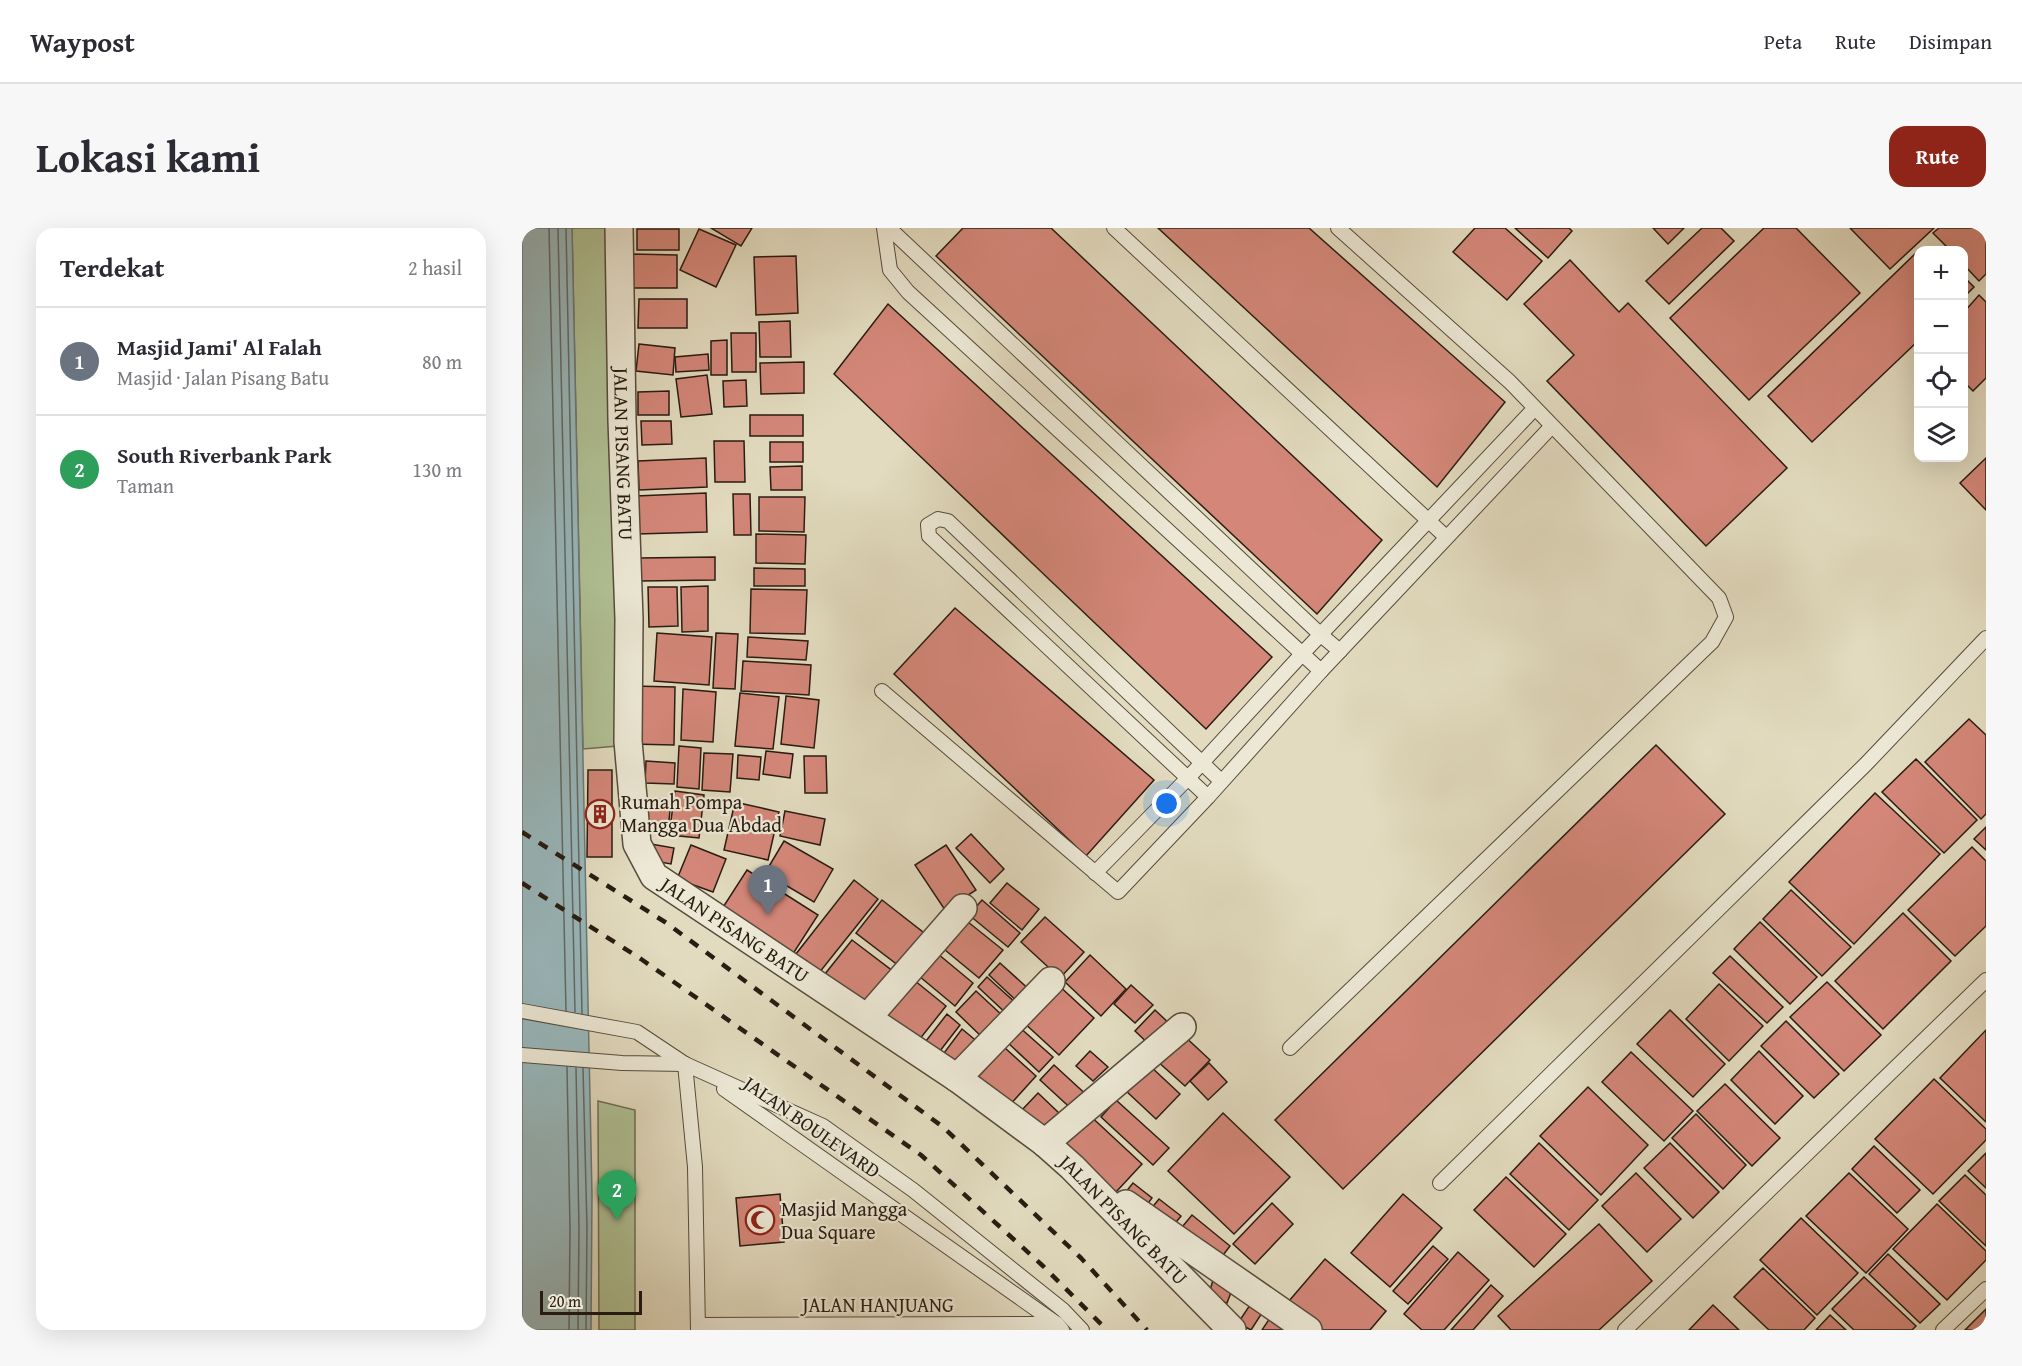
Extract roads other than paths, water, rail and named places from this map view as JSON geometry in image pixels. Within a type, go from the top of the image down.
[{"type":"street","name":"JALAN PISANG BATU","points":[[620,228],[622,420],[629,619],[628,741],[637,844],[654,876],[868,1017],[957,1078],[1045,1143],[1072,1167],[1232,1330]]},
{"type":"street","points":[[868,1017],[963,908]]},
{"type":"street","points":[[957,1078],[1051,981]]},
{"type":"street","points":[[1045,1143],[1182,1027]]},
{"type":"street","points":[[1072,1167],[1308,1330]]},
{"type":"lane","points":[[884,228],[890,270],[908,292],[1321,671]]},
{"type":"lane","points":[[889,228],[1340,651]]},
{"type":"lane","points":[[1114,228],[1446,537]]},
{"type":"lane","points":[[1290,1048],[1712,642],[1726,616],[1719,598],[1510,382],[1338,228]]},
{"type":"lane","points":[[1095,873],[1188,778],[1534,409]]},
{"type":"lane","points":[[882,691],[1118,892],[1208,797],[1321,671],[1552,426]]},
{"type":"lane","points":[[1208,797],[928,536],[928,525],[938,519],[948,521],[1221,781]]},
{"type":"lane","points":[[1440,1184],[1866,764],[1986,638]]},
{"type":"lane","points":[[1625,1330],[1986,980]]},
{"type":"lane","name":"JALAN BOULEVARD","points":[[522,1011],[638,1032],[749,1105],[1060,1327]]},
{"type":"lane","points":[[522,1055],[621,1063],[685,1064],[823,1126],[921,1197],[1063,1310],[1082,1330]]},
{"type":"lane","points":[[685,1064],[695,1167],[698,1328]]},
{"type":"lane","points":[[1943,1330],[1986,1289]]},
{"type":"lane","name":"JALAN HANJUANG","points":[[698,1328],[1060,1327]]},
{"type":"water","points":[[522,228],[572,228],[592,1195],[591,1330],[522,1330]]},
{"type":"railway","points":[[522,832],[665,922],[943,1127],[1081,1258],[1147,1330]]},
{"type":"railway","points":[[522,883],[641,959],[921,1155],[1043,1266],[1107,1330]]},
{"type":"place","name":"Rumah Pompa Mangga Dua Abdad","points":[[600,814]]},
{"type":"place","name":"Masjid Jami' Al Falah","points":[[768,915]]},
{"type":"place","name":"South Riverbank Park","points":[[617,1220]]},
{"type":"place","name":"Masjid Mangga Dua Square","points":[[760,1220]]}]
